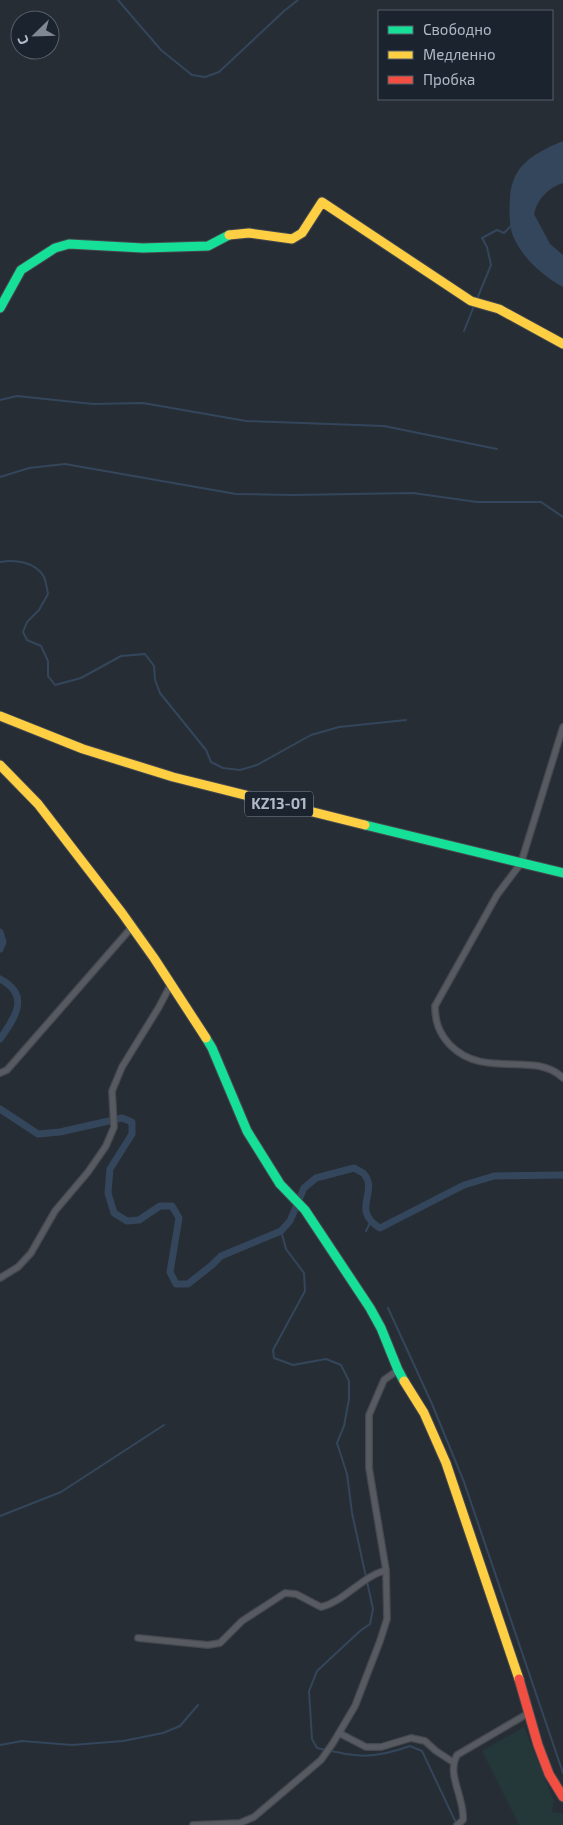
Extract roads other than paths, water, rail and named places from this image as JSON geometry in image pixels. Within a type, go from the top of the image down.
[{"type":"main road","points":[[0,308],[21,270],[55,248],[69,244],[143,248],[208,246],[232,234],[249,233],[292,239],[302,233],[322,202],[471,301],[499,308],[563,344]]},
{"type":"main road","name":"KZ13-01","points":[[0,716],[83,749],[173,777],[563,873]]},
{"type":"main road","points":[[0,765],[38,804],[132,927],[171,984],[212,1048],[247,1131],[280,1184],[305,1210],[370,1308],[381,1328],[398,1370],[424,1413],[446,1463],[522,1689],[527,1714],[552,1779],[563,1798]]},
{"type":"street","points":[[563,727],[521,863],[496,895],[435,1006],[435,1020],[442,1036],[458,1052],[474,1061],[544,1066],[563,1078]]},
{"type":"street","points":[[0,1073],[7,1070],[132,927]]},
{"type":"street","points":[[0,1278],[18,1267],[30,1253],[54,1211],[88,1172],[106,1146],[114,1127],[112,1091],[122,1067],[171,984]]},
{"type":"street","points":[[193,1825],[240,1823],[254,1818],[320,1760],[355,1706],[387,1619],[386,1570],[369,1468],[369,1415],[384,1380],[398,1370]]},
{"type":"street","points":[[138,1638],[208,1645],[220,1643],[242,1621],[286,1593],[296,1594],[321,1607],[331,1604],[373,1574],[386,1570]]},
{"type":"street","points":[[457,1825],[463,1820],[464,1809],[452,1770],[453,1762],[457,1755],[527,1714]]},
{"type":"street","points":[[339,1733],[366,1747],[381,1747],[411,1738],[424,1741],[453,1762]]},
{"type":"water","points":[[563,141],[563,183],[544,194],[534,214],[550,244],[563,255],[563,287],[548,278],[522,252],[513,236],[509,212],[512,185],[521,167],[537,153]]},
{"type":"waterway","points":[[118,0],[161,50],[192,75],[205,77],[219,72],[298,0]]},
{"type":"waterway","points":[[477,299],[491,265],[487,247],[482,238],[497,230],[504,233],[513,224]]},
{"type":"waterway","points":[[464,331],[474,306]]},
{"type":"waterway","points":[[0,400],[17,396],[93,404],[143,403],[246,421],[384,426],[497,449]]},
{"type":"waterway","points":[[0,477],[29,468],[65,464],[236,494],[413,493],[477,502],[541,502],[563,517]]},
{"type":"waterway","points":[[0,562],[18,561],[31,565],[44,577],[48,594],[39,610],[27,622],[23,632],[27,640],[41,646],[48,661],[48,676],[55,685],[81,678],[121,656],[145,654],[154,666],[155,680],[160,693],[206,750],[211,762],[223,768],[240,770],[257,765],[311,735],[339,727],[406,720]]},
{"type":"waterway","points":[[0,932],[3,942],[0,949]]},
{"type":"waterway","points":[[0,979],[10,985],[18,999],[15,1015],[0,1039]]},
{"type":"waterway","points":[[0,1109],[38,1134],[60,1132],[122,1118],[132,1122],[132,1134],[110,1169],[108,1193],[114,1213],[127,1221],[139,1220],[160,1206],[172,1206],[179,1218],[170,1272],[176,1284],[188,1284],[221,1256],[281,1231],[290,1221],[304,1188],[316,1178],[354,1168],[363,1173],[368,1181],[369,1188],[367,1214],[371,1221],[380,1228],[464,1185],[494,1176],[563,1175]]},
{"type":"waterway","points":[[366,1231],[370,1223]]},
{"type":"waterway","points":[[281,1231],[286,1249],[304,1273],[305,1291],[273,1350],[274,1358],[293,1365],[326,1359],[341,1365],[349,1381],[349,1399],[344,1426],[337,1443],[347,1474],[352,1513],[373,1609],[370,1624],[317,1671],[309,1691],[312,1739],[317,1748],[353,1755],[374,1755],[410,1746],[422,1751],[457,1825]]},
{"type":"waterway","points":[[388,1308],[432,1404],[464,1482],[563,1773]]},
{"type":"waterway","points":[[0,1516],[61,1492],[164,1425]]},
{"type":"waterway","points":[[0,1745],[22,1741],[72,1745],[123,1741],[163,1733],[180,1726],[198,1705]]}]
